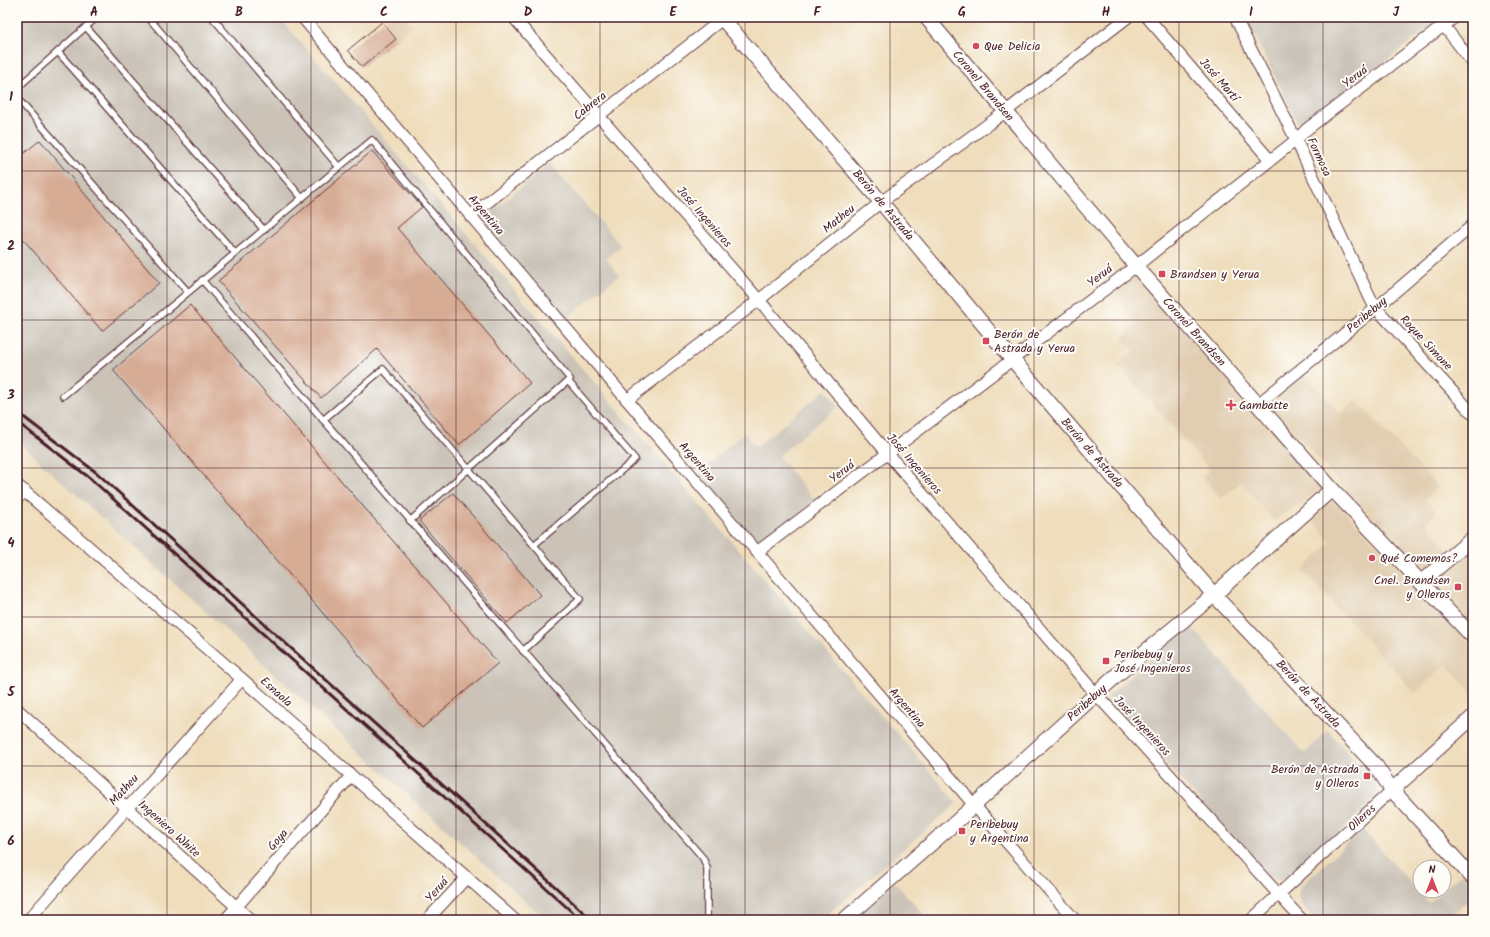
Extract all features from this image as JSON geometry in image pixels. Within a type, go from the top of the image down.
[{"type":"street","name":"Argentina","points":[[302,17],[974,806],[1075,920]]},
{"type":"street","name":"José Ingenieros","points":[[513,17],[599,115],[888,454],[1096,694],[1302,920]]},
{"type":"street","name":"Coronel Brandsen","points":[[926,17],[1136,266],[1332,488],[1473,637]]},
{"type":"street","name":"Matheu","points":[[627,400],[758,300],[881,202],[1005,112],[1128,17]]},
{"type":"street","name":"José Martí","points":[[1147,17],[1270,160]]},
{"type":"street","name":"Formosa","points":[[1235,17],[1296,140],[1376,308]]},
{"type":"street","name":"Yeruá","points":[[757,552],[1136,266],[1296,140],[1307,129],[1455,17]]},
{"type":"street","name":"Cabrera","points":[[470,216],[723,18]]},
{"type":"street","name":"Berón de Astrada","points":[[723,18],[1214,595],[1376,766],[1392,790],[1473,878]]},
{"type":"street","points":[[1444,26],[1473,63]]},
{"type":"street","name":"Peribebuy","points":[[1258,404],[1376,308],[1473,225]]},
{"type":"street","name":"Roque Simone","points":[[1376,308],[1473,414]]},
{"type":"street","points":[[17,499],[21,488]]},
{"type":"street","name":"Esnaola","points":[[21,488],[242,679],[515,920]]},
{"type":"street","name":"Peribebuy","points":[[844,920],[974,806],[1118,674],[1214,595],[1332,488]]},
{"type":"street","points":[[1421,582],[1473,538]]},
{"type":"street","name":"Matheu","points":[[28,920],[242,679]]},
{"type":"street","name":"Ingeniero White","points":[[17,709],[251,920]]},
{"type":"street","name":"Olleros","points":[[1251,920],[1473,717]]},
{"type":"street","name":"Goya","points":[[225,920],[351,776]]},
{"type":"street","name":"Yeruá","points":[[427,920],[466,877]]},
{"type":"lane","points":[[17,88],[97,17]]},
{"type":"lane","points":[[148,17],[302,198]]},
{"type":"lane","points":[[212,17],[340,167]]},
{"type":"lane","points":[[86,27],[264,230]]},
{"type":"lane","points":[[58,52],[235,253]]},
{"type":"lane","points":[[17,98],[188,292]]},
{"type":"lane","points":[[63,396],[372,140],[570,379],[410,521]]},
{"type":"lane","points":[[202,280],[703,858],[707,868],[708,920]]},
{"type":"lane","points":[[323,420],[383,370],[580,599],[523,651]]},
{"type":"lane","points":[[534,545],[635,459],[568,382]]},
{"type":"shaded area","points":[[17,17],[279,17],[957,803],[821,920],[546,920],[17,441]]},
{"type":"shaded area","points":[[389,17],[404,17],[412,26],[362,67],[348,50]]},
{"type":"shaded area","points":[[1246,17],[1443,17],[1308,121],[1299,123],[1296,120]]},
{"type":"shaded area","points":[[550,163],[621,246],[606,258],[619,275],[566,319],[486,225],[486,219],[489,214]]},
{"type":"shaded area","points":[[1136,278],[1139,280],[1321,482],[1322,488],[1274,521],[1241,482],[1221,499],[1202,477],[1210,470],[1118,365],[1134,351],[1122,337],[1137,324],[1113,296],[1125,280]]},
{"type":"shaded area","points":[[1304,374],[1341,414],[1356,400],[1438,487],[1425,499],[1437,512],[1426,522],[1448,550],[1428,567],[1416,567],[1272,408],[1271,402]]},
{"type":"shaded area","points":[[825,390],[839,406],[778,456],[815,501],[767,538],[756,540],[752,539],[697,474],[744,433],[756,447]]},
{"type":"shaded area","points":[[1329,501],[1339,505],[1473,647],[1473,695],[1446,664],[1415,693],[1303,570],[1331,542],[1310,518]]},
{"type":"shaded area","points":[[1473,546],[1473,615],[1466,621],[1434,584],[1437,576]]},
{"type":"shaded area","points":[[1189,624],[1304,753],[1328,730],[1374,782],[1378,791],[1374,799],[1293,878],[1280,881],[1268,876],[1110,702],[1108,697],[1112,692]]},
{"type":"shaded area","points":[[1362,829],[1412,884],[1412,899],[1425,899],[1429,903],[1433,899],[1452,899],[1452,882],[1462,873],[1473,885],[1473,896],[1446,920],[1315,920],[1300,903],[1298,897],[1299,888]]},
{"type":"shaded area","points":[[894,882],[929,920],[852,920]]},
{"type":"building","points":[[382,22],[396,39],[362,67],[348,50]]},
{"type":"building","points":[[40,140],[159,283],[102,331],[17,232],[17,159]]},
{"type":"building","points":[[372,151],[422,207],[397,228],[530,383],[459,445],[377,349],[321,398],[218,281]]},
{"type":"building","points":[[190,305],[498,663],[422,728],[113,370]]},
{"type":"building","points":[[453,493],[540,595],[507,623],[419,521]]},
{"type":"railway","points":[[17,412],[97,473],[592,920]]},
{"type":"railway","points":[[17,422],[91,479],[581,920]]},
{"type":"place","name":"Que Delicia","points":[[976,46]]},
{"type":"place","name":"Brandsen y Yerua","points":[[1162,274]]},
{"type":"place","name":"Berón de Astrada y Yerua","points":[[986,341]]},
{"type":"place","name":"Gambatte","points":[[1231,405]]},
{"type":"place","name":"Qué Comemos?","points":[[1372,558]]},
{"type":"place","name":"Cnel. Brandsen y Olleros","points":[[1458,587]]},
{"type":"place","name":"Peribebuy y José Ingenieros","points":[[1106,661]]},
{"type":"place","name":"Berón de Astrada y Olleros","points":[[1367,776]]},
{"type":"place","name":"Peribebuy y Argentina","points":[[962,831]]}]
